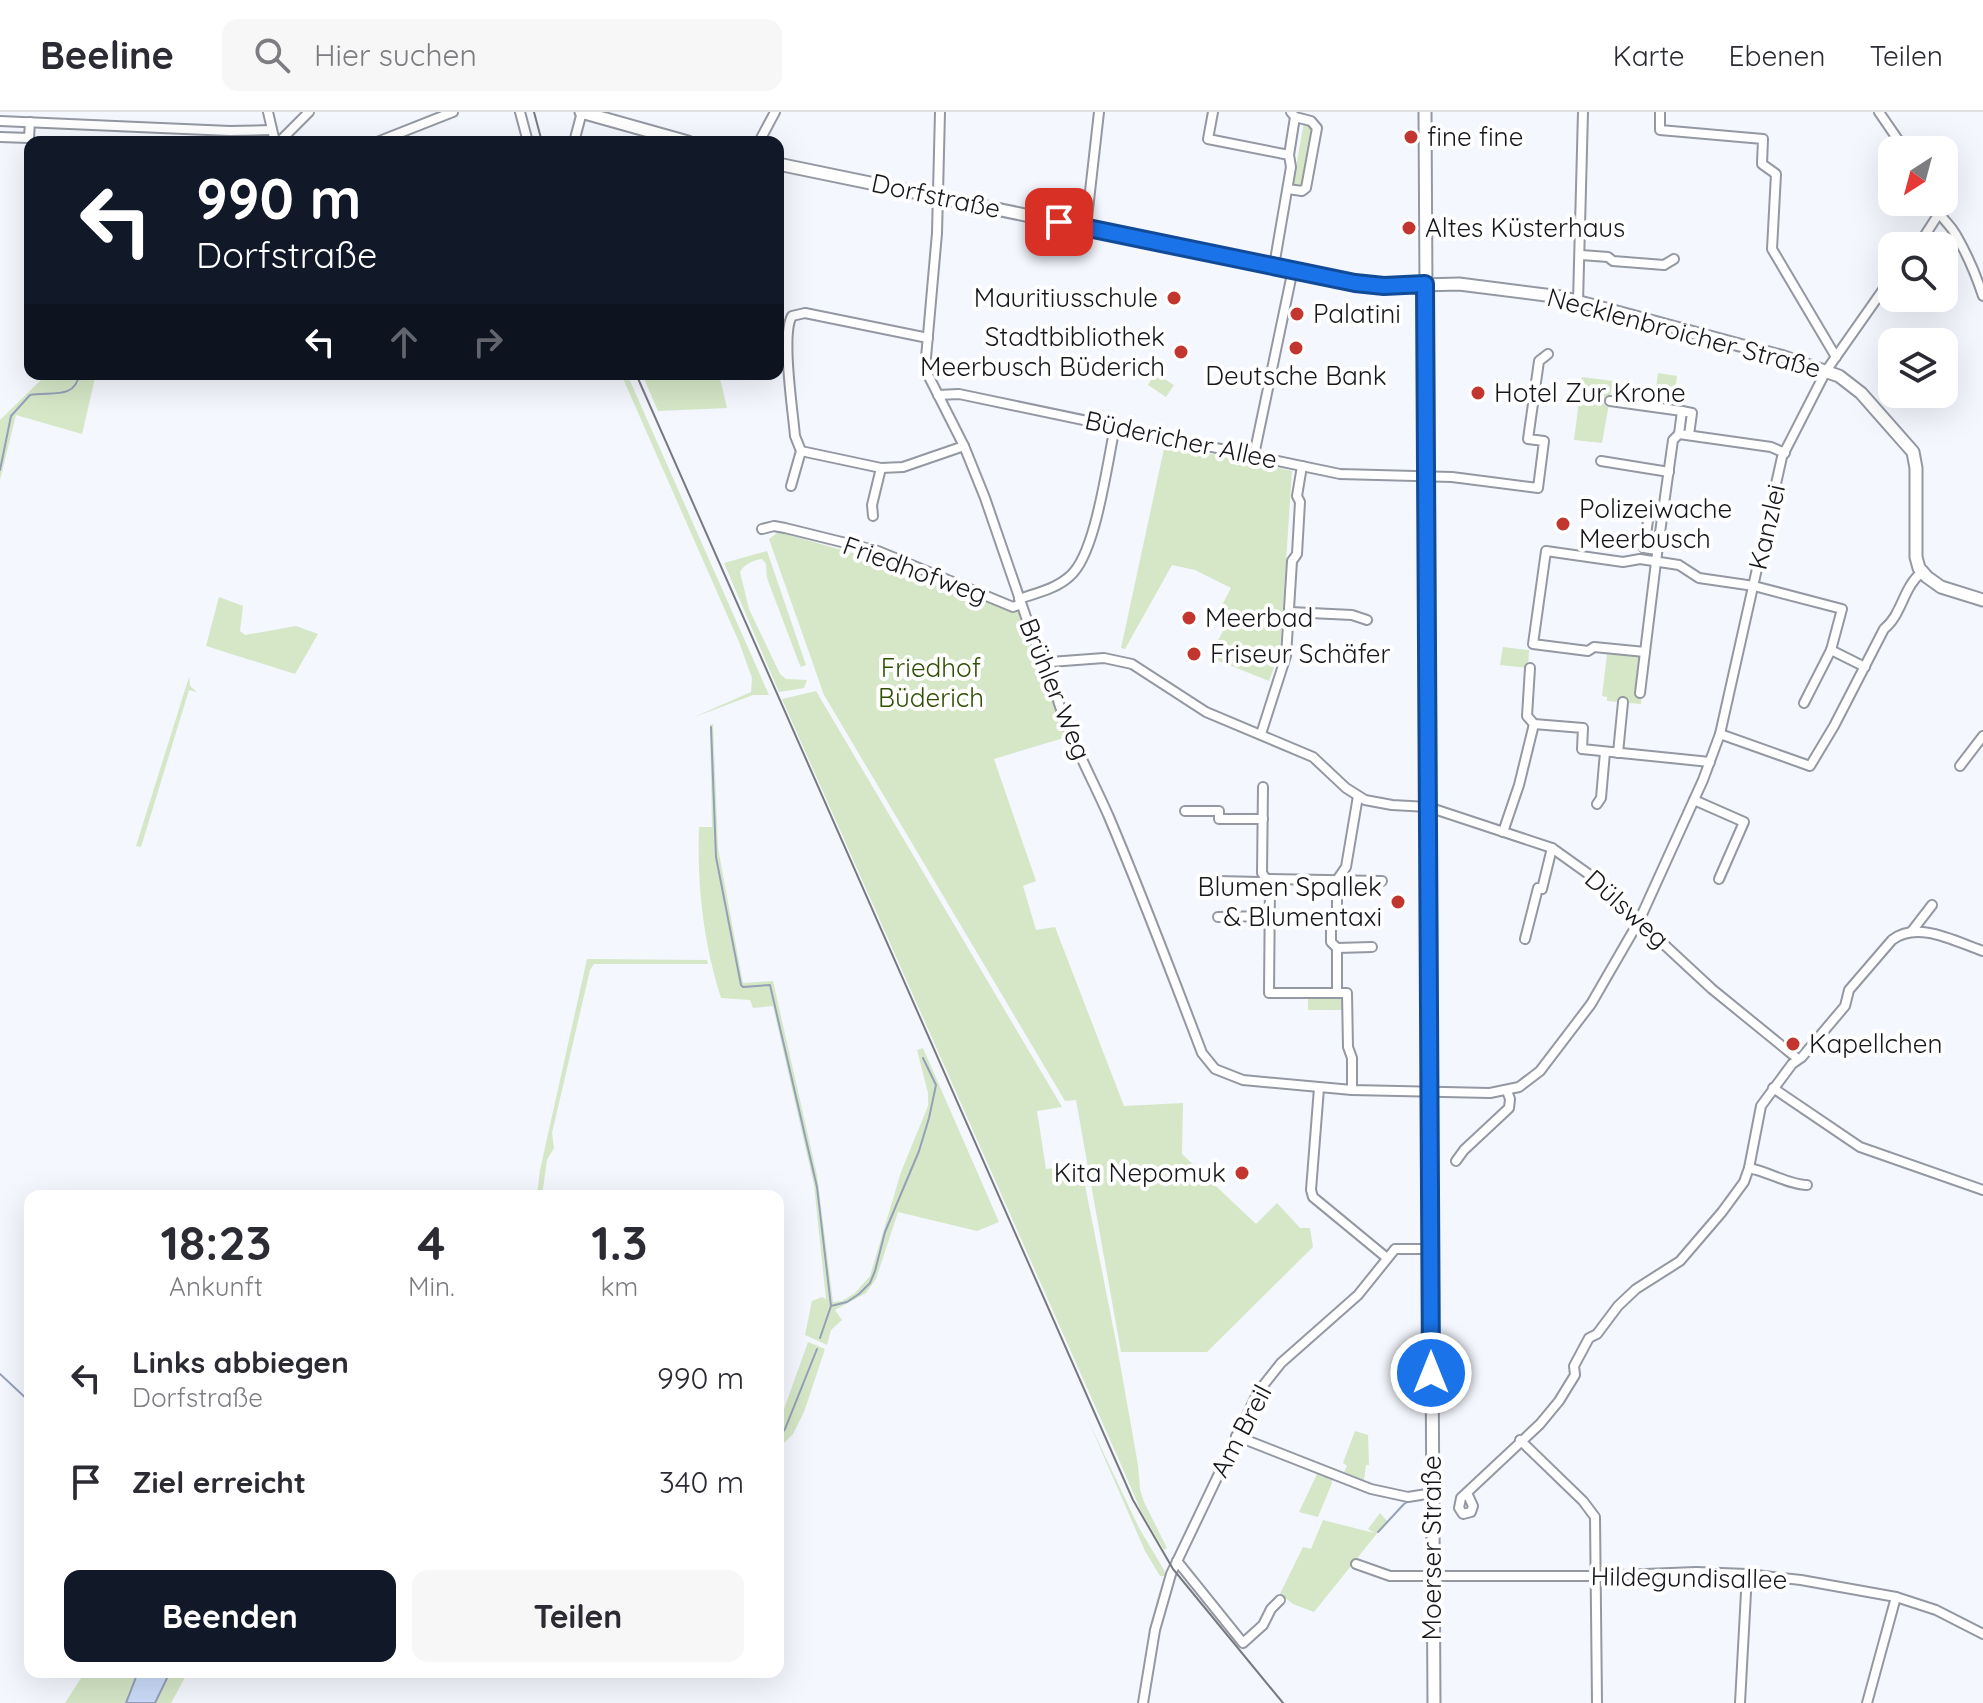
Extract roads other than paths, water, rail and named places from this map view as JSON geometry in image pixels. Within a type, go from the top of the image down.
[{"type":"main road","points":[[582,112],[667,136]]},
{"type":"main road","name":"Moerser Straße","points":[[1425,112],[1434,1703]]},
{"type":"main road","name":"Dorfstraße","points":[[784,165],[1377,286],[1425,284]]},
{"type":"main road","name":"Necklenbroicher Straße","points":[[1425,284],[1541,293],[1784,357],[1848,382],[1913,452],[1916,468],[1916,557],[1922,572]]},
{"type":"main road","points":[[1922,572],[1941,587],[1983,598]]},
{"type":"street","points":[[41,112],[41,122]]},
{"type":"street","points":[[268,112],[274,136]]},
{"type":"street","points":[[283,136],[309,112]]},
{"type":"street","points":[[392,136],[453,112]]},
{"type":"street","points":[[520,112],[526,136]]},
{"type":"street","points":[[576,136],[582,112]]},
{"type":"street","points":[[762,136],[775,112]]},
{"type":"street","name":"Brühler Weg","points":[[940,112],[937,244],[925,369],[964,446],[1040,654],[1050,662],[1051,679],[1068,725],[1110,819],[1205,1059],[1215,1069],[1243,1080],[1319,1088],[1430,1093]]},
{"type":"street","points":[[1086,227],[1099,112]]},
{"type":"street","points":[[1213,112],[1208,139],[1289,155]]},
{"type":"street","points":[[1578,302],[1583,112]]},
{"type":"street","points":[[1660,112],[1660,130],[1763,139],[1762,164],[1776,174],[1772,249],[1836,357]]},
{"type":"street","points":[[1879,112],[1895,136]]},
{"type":"street","points":[[1274,266],[1291,167],[1289,155],[1293,114],[1311,121],[1317,128],[1306,188],[1302,191],[1288,189]]},
{"type":"street","points":[[0,121],[272,130]]},
{"type":"street","points":[[29,136],[30,122]]},
{"type":"street","points":[[0,137],[24,138]]},
{"type":"street","points":[[1939,216],[1954,230],[1983,296]]},
{"type":"street","points":[[1581,255],[1664,265],[1674,259]]},
{"type":"street","points":[[1254,455],[1293,269]]},
{"type":"street","name":"Kanzlei","points":[[1507,1091],[1519,1087],[1540,1071],[1568,1037],[1639,921],[1720,734],[1785,453],[1826,371],[1878,297]]},
{"type":"street","points":[[791,486],[801,451],[795,436],[788,339],[792,316],[805,313],[928,338]]},
{"type":"street","name":"Büdericher Allee","points":[[938,395],[959,394],[1357,476],[1426,476],[1538,488],[1544,441],[1528,439],[1539,361],[1548,354]]},
{"type":"street","points":[[1610,401],[1692,413],[1684,435]]},
{"type":"street","points":[[1020,602],[1071,576],[1085,557],[1115,427]]},
{"type":"street","points":[[1640,693],[1673,440],[1684,435],[1771,447],[1785,453]]},
{"type":"street","points":[[801,451],[881,468],[903,467],[964,446]]},
{"type":"street","points":[[1601,461],[1669,472]]},
{"type":"street","points":[[1261,734],[1286,656],[1292,561],[1297,554],[1300,502],[1297,496],[1302,466]]},
{"type":"street","points":[[873,516],[872,505],[881,468]]},
{"type":"street","points":[[1649,514],[1644,548],[1657,550]]},
{"type":"street","name":"Friedhofweg","points":[[762,529],[774,526],[785,528],[878,551],[1013,607],[1020,602]]},
{"type":"street","points":[[1645,652],[1594,647],[1588,651],[1533,644],[1546,551],[1623,562],[1640,559],[1679,565],[1699,578],[1754,586],[1842,609],[1831,650],[1804,703]]},
{"type":"street","points":[[1720,734],[1810,766],[1884,629],[1890,624],[1910,584],[1922,572]]},
{"type":"street","points":[[1290,612],[1352,615],[1367,620]]},
{"type":"street","points":[[1831,650],[1865,667]]},
{"type":"street","points":[[1050,662],[1104,658],[1121,660],[1139,668],[1206,712],[1313,757],[1358,796],[1346,867],[1337,880],[1337,915],[1331,923],[1331,942],[1337,948],[1337,993]]},
{"type":"street","points":[[1530,668],[1527,716],[1534,724],[1583,728],[1582,749],[1710,762]]},
{"type":"street","points":[[1618,753],[1623,702]]},
{"type":"street","points":[[1503,832],[1519,785],[1534,724]]},
{"type":"street","points":[[1960,766],[1983,736]]},
{"type":"street","points":[[1597,804],[1601,798],[1605,752]]},
{"type":"street","points":[[1263,787],[1262,873],[1270,884],[1269,993],[1347,993],[1352,1090]]},
{"type":"street","name":"Dülsweg","points":[[1358,796],[1376,803],[1428,807],[1552,848],[1587,873],[1712,989],[1798,1059]]},
{"type":"street","points":[[1694,800],[1744,822],[1719,879]]},
{"type":"street","points":[[1185,811],[1219,811],[1219,819],[1263,819]]},
{"type":"street","points":[[1525,939],[1552,848]]},
{"type":"street","points":[[1346,867],[1351,873],[1351,880]]},
{"type":"street","points":[[1212,884],[1217,881],[1260,882],[1266,879],[1382,881]]},
{"type":"street","points":[[1912,931],[1932,905]]},
{"type":"street","points":[[1218,917],[1268,916]]},
{"type":"street","points":[[1467,1493],[1540,1424],[1575,1375],[1574,1366],[1589,1338],[1597,1334],[1626,1297],[1680,1261],[1722,1212],[1744,1182],[1761,1106],[1845,1006],[1849,990],[1890,942],[1898,935],[1918,930],[1983,951]]},
{"type":"street","points":[[1337,948],[1372,947]]},
{"type":"street","points":[[1319,1088],[1313,1197],[1387,1258]]},
{"type":"street","points":[[1773,1088],[1860,1147],[1983,1190]]},
{"type":"street","points":[[1430,1093],[1507,1091],[1509,1108],[1456,1161]]},
{"type":"street","points":[[1749,1168],[1770,1172],[1795,1185],[1807,1185]]},
{"type":"street","name":"Am Breil","points":[[1143,1703],[1158,1618],[1177,1561],[1258,1392],[1281,1363],[1358,1295],[1395,1249],[1431,1249]]},
{"type":"street","points":[[1236,1436],[1371,1489],[1408,1497],[1433,1493]]},
{"type":"street","points":[[1520,1440],[1595,1517],[1597,1703]]},
{"type":"street","points":[[1177,1561],[1243,1643],[1263,1625],[1280,1600]]},
{"type":"street","name":"Hildegundisallee","points":[[1356,1564],[1390,1576],[1747,1574],[1896,1597],[1936,1610],[1983,1634]]},
{"type":"street","points":[[1740,1703],[1747,1574]]},
{"type":"street","points":[[1867,1703],[1896,1597]]},
{"type":"water","points":[[136,1678],[167,1678],[155,1703],[126,1703]]},
{"type":"waterway","points":[[0,470],[11,416],[30,395],[67,391],[78,380]]},
{"type":"waterway","points":[[711,727],[716,857],[741,985],[770,985],[817,1187],[831,1306],[820,1338]]},
{"type":"waterway","points":[[831,1306],[847,1302],[859,1294],[870,1283],[875,1271],[885,1232],[919,1151],[929,1118],[936,1085],[923,1058]]},
{"type":"waterway","points":[[784,1430],[817,1349]]},
{"type":"waterway","points":[[0,1374],[24,1396]]},
{"type":"waterway","points":[[1378,1532],[1411,1500]]},
{"type":"tram line","points":[[534,112],[540,136]]},
{"type":"tram line","points":[[639,380],[1133,1500],[1173,1569],[1283,1703]]},
{"type":"place","name":"fine fine","points":[[1411,137]]},
{"type":"place","name":"Altes Küsterhaus","points":[[1409,228]]},
{"type":"place","name":"Mauritiusschule","points":[[1174,298]]},
{"type":"place","name":"Palatini","points":[[1297,314]]},
{"type":"place","name":"Deutsche Bank","points":[[1296,348]]},
{"type":"place","name":"Stadtbibliothek Meerbusch Büderich","points":[[1181,352]]},
{"type":"place","name":"Hotel Zur Krone","points":[[1478,393]]},
{"type":"place","name":"Polizeiwache Meerbusch","points":[[1563,524]]},
{"type":"place","name":"Meerbad","points":[[1189,618]]},
{"type":"place","name":"Friseur Schäfer","points":[[1194,654]]},
{"type":"place","name":"Blumen Spallek & Blumentaxi","points":[[1398,902]]},
{"type":"place","name":"Kapellchen","points":[[1793,1044]]},
{"type":"place","name":"Kita Nepomuk","points":[[1242,1173]]},
{"type":"park label","name":"Friedhof Büderich","points":[[931,683]]}]
